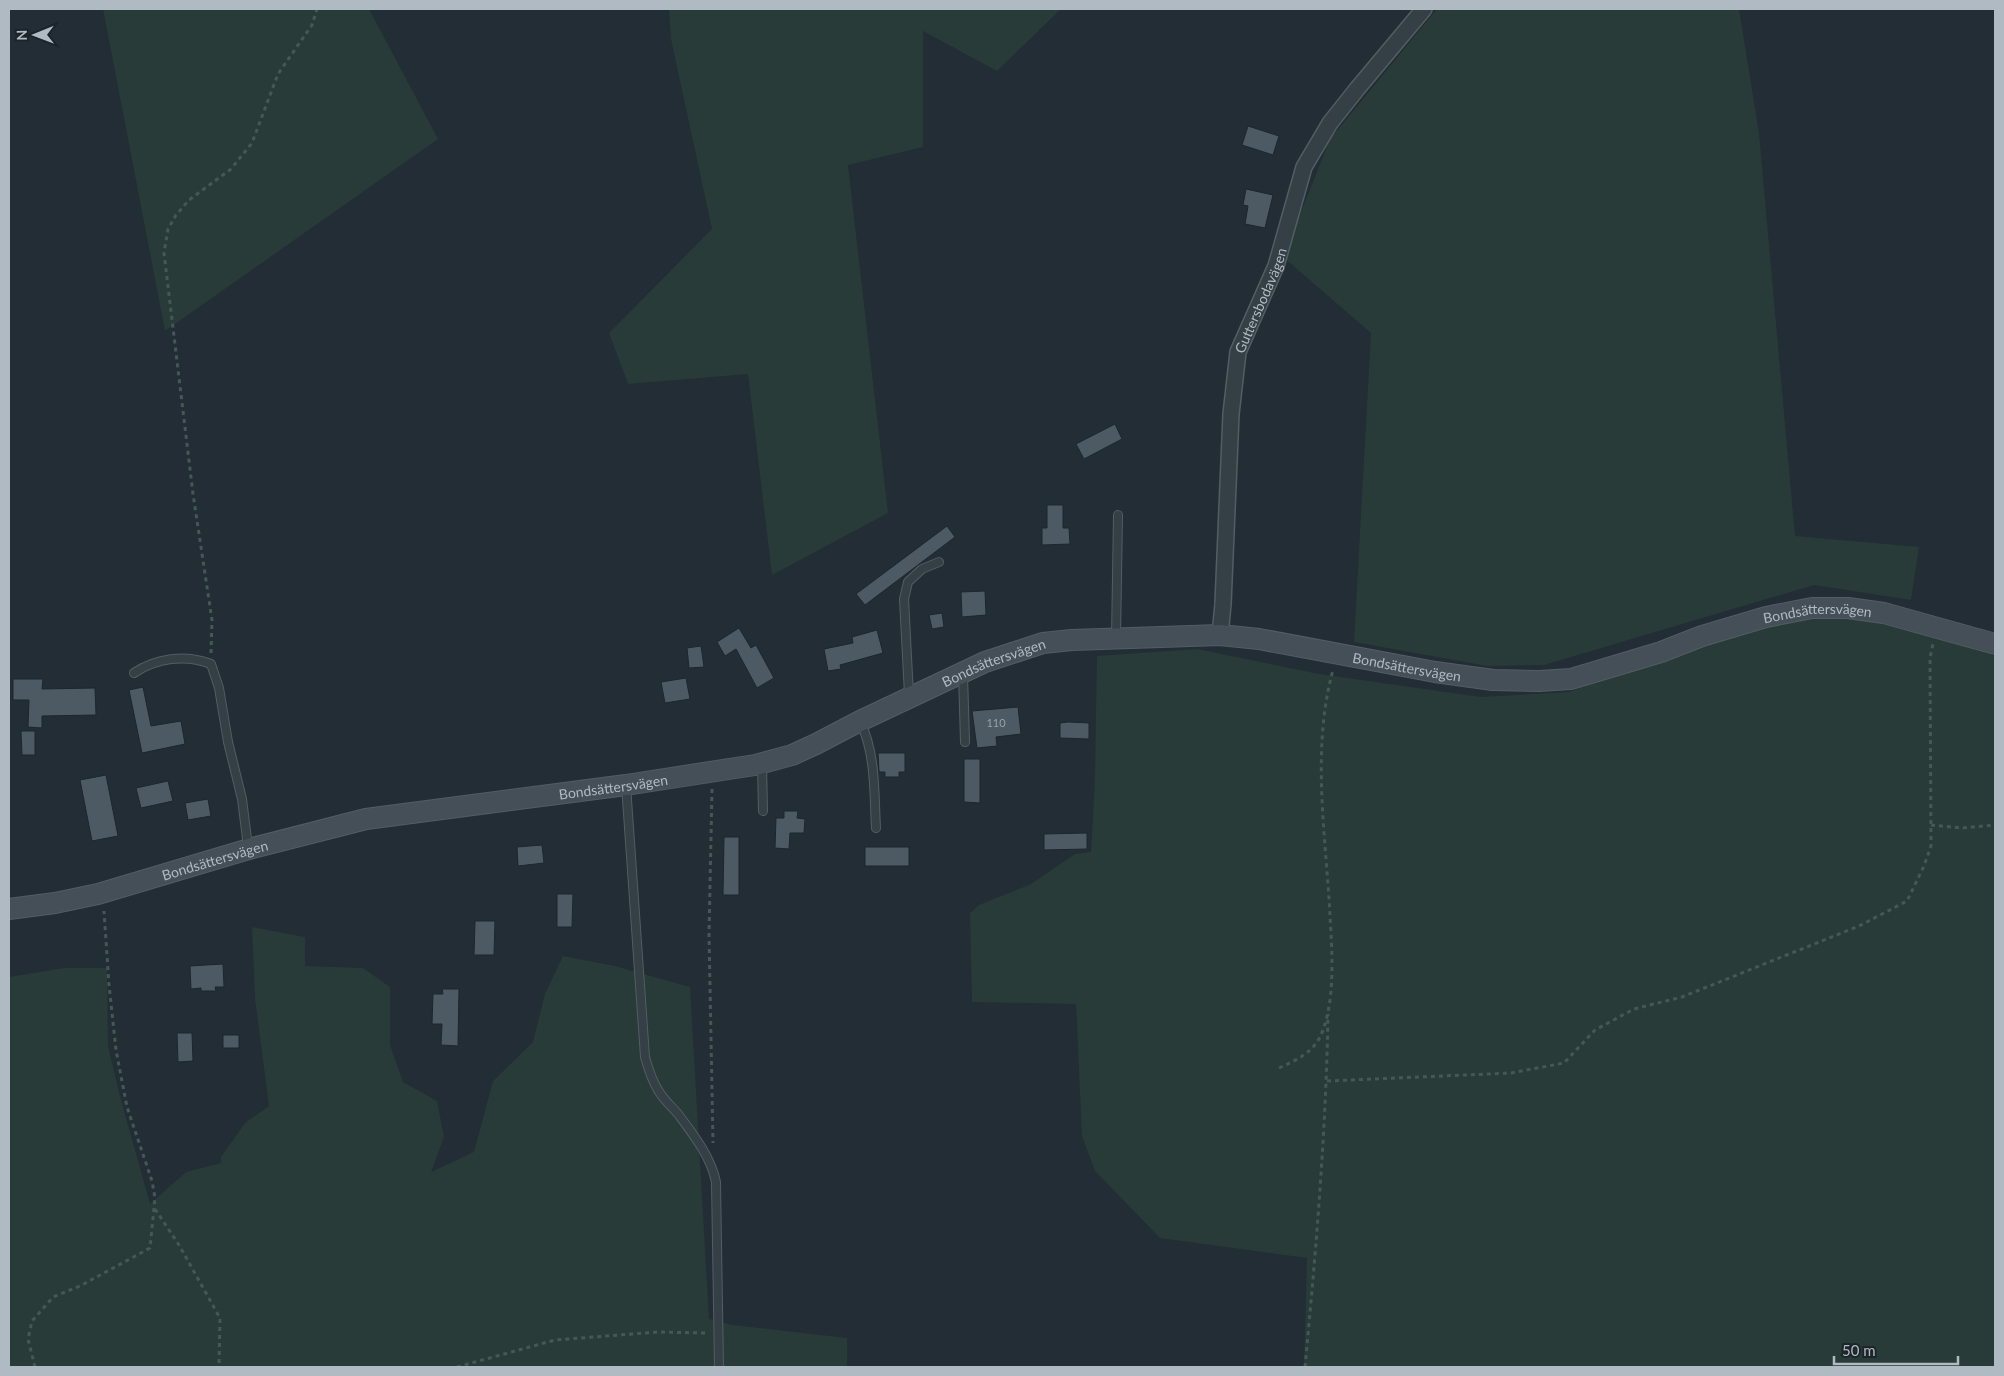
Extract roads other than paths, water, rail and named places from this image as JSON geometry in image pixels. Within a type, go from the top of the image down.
[{"type":"street","points":[[1405,29],[1413,9]]},
{"type":"street","name":"Guttersbodavägen","points":[[1220,635],[1231,414],[1238,352],[1276,266],[1304,167],[1330,123],[1357,88],[1396,44],[1405,29],[1424,9]]},
{"type":"street","name":"Bondsättersvägen","points":[[9,909],[55,903],[104,892],[249,849],[366,819],[626,785],[762,763],[792,755],[808,748],[860,721],[985,662],[1043,643],[1116,638],[1220,635],[1259,639],[1435,672],[1493,680],[1539,681],[1571,679],[1661,652],[1702,636],[1766,617],[1812,608],[1848,608],[1884,613],[1995,644]]},
{"type":"lane","points":[[1116,638],[1118,514]]},
{"type":"lane","points":[[909,698],[904,599],[908,582],[922,569],[938,562]]},
{"type":"lane","points":[[134,673],[149,663],[174,659],[197,658],[211,664],[219,688],[228,742],[242,799],[249,849]]},
{"type":"lane","points":[[963,672],[965,742]]},
{"type":"lane","points":[[860,721],[868,737],[872,765],[876,828]]},
{"type":"lane","points":[[762,763],[763,811]]},
{"type":"lane","points":[[626,785],[645,1057],[658,1090],[685,1124],[706,1156],[714,1171],[716,1182],[719,1367]]}]
